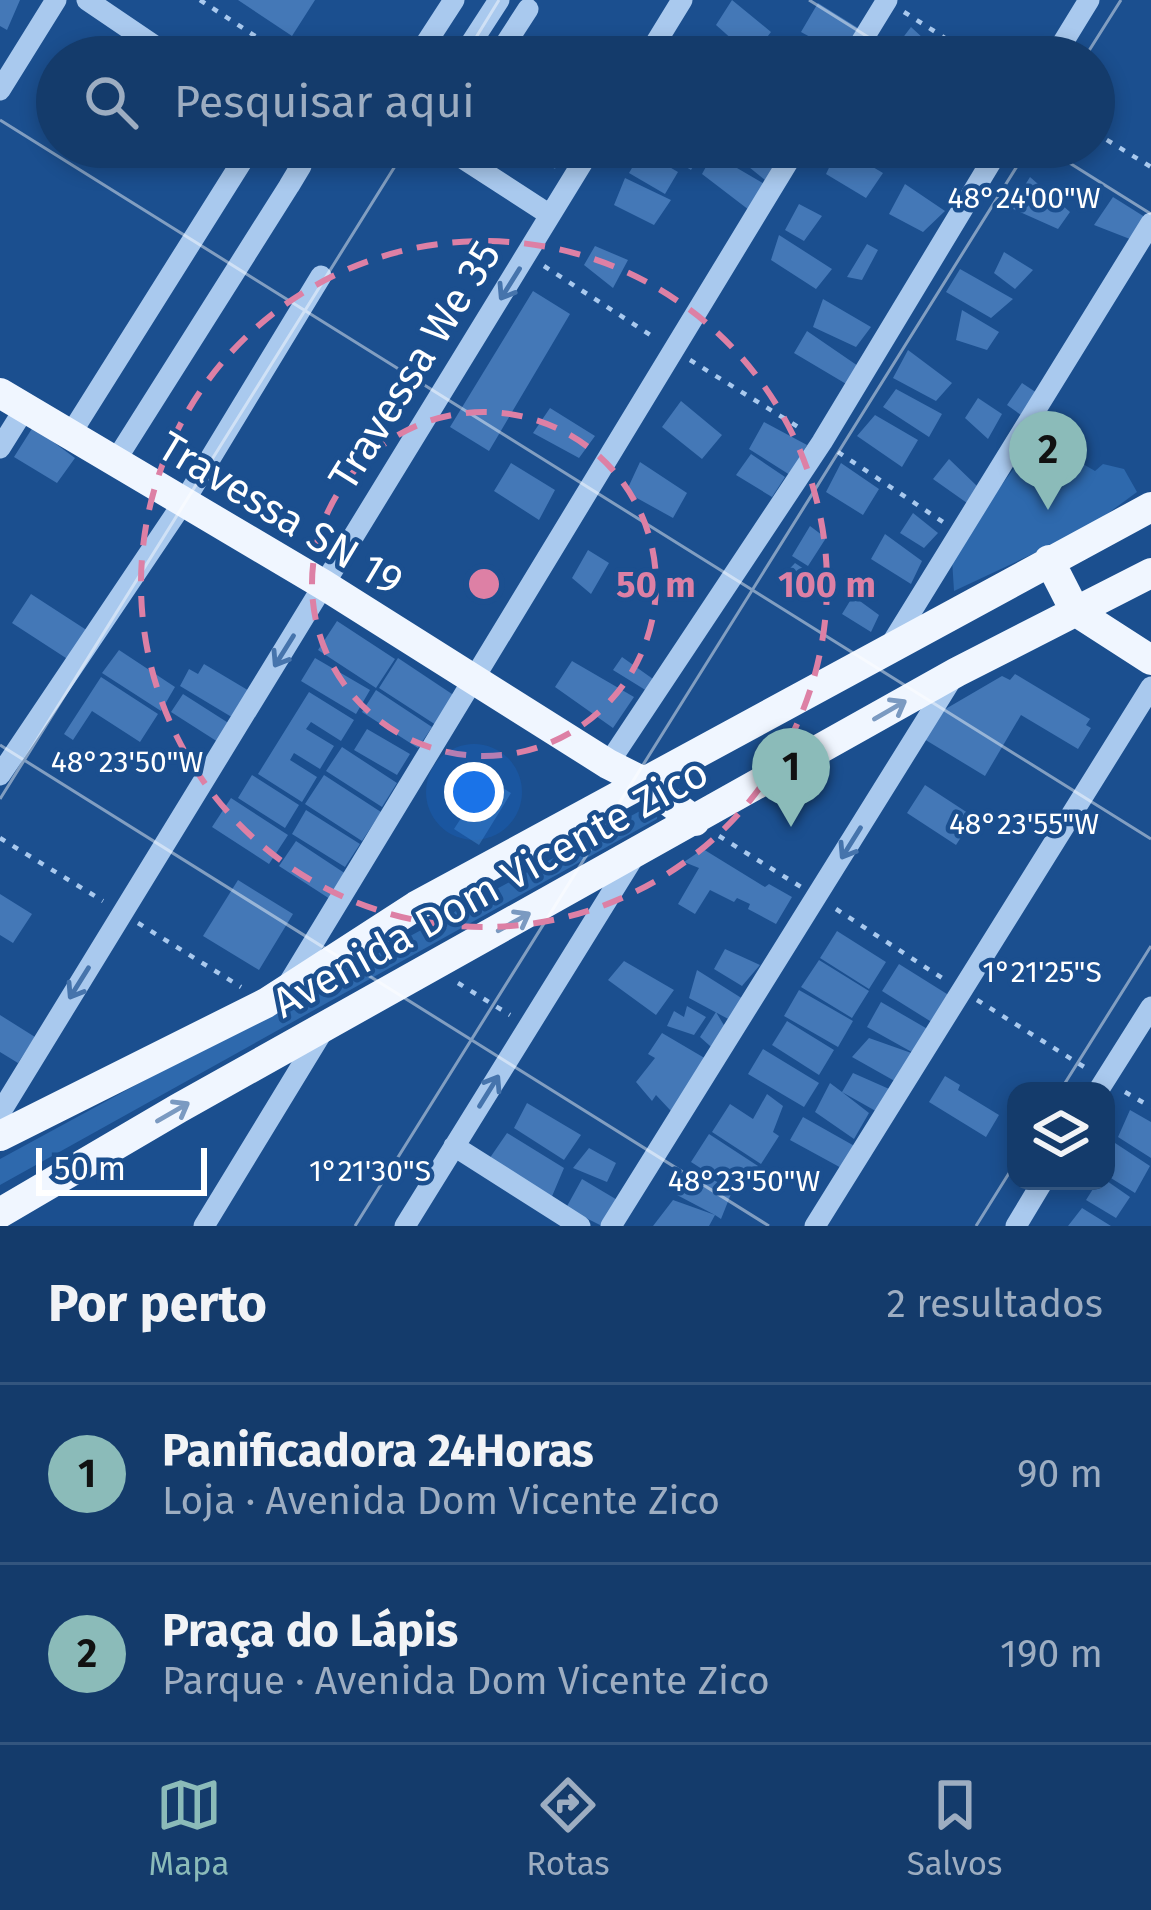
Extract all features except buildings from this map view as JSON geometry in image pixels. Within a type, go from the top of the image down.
[{"type":"main road","name":"Travessa SN 19","points":[[12,401],[325,585],[642,781],[694,821]]},
{"type":"main road","name":"Avenida Dom Vicente Zico","points":[[0,1136],[266,1003],[416,906],[1151,506]]},
{"type":"main road","points":[[1049,560],[1075,611],[1151,660]]},
{"type":"main road","name":"Avenida Dom Vicente Zico","points":[[0,1214],[957,672],[1151,573]]},
{"type":"street","points":[[0,90],[56,0]]},
{"type":"street","points":[[87,0],[140,36]]},
{"type":"street","points":[[431,36],[454,0]]},
{"type":"street","points":[[476,36],[500,0]]},
{"type":"street","points":[[660,36],[682,0]]},
{"type":"street","points":[[865,36],[886,0]]},
{"type":"street","points":[[1067,36],[1089,0]]},
{"type":"street","points":[[511,36],[528,9]]},
{"type":"street","points":[[70,435],[238,168]]},
{"type":"street","points":[[114,463],[300,168]]},
{"type":"street","points":[[477,168],[550,215]]},
{"type":"street","name":"Travessa We 35","points":[[0,1113],[579,168]]},
{"type":"street","points":[[287,986],[784,168]]},
{"type":"street","points":[[608,764],[822,442],[987,168]]},
{"type":"street","points":[[889,648],[1151,223]]},
{"type":"street","points":[[0,775],[185,500],[321,276]]},
{"type":"street","points":[[0,448],[12,401]]},
{"type":"street","points":[[611,1226],[957,672]]},
{"type":"street","points":[[815,1226],[1151,687]]},
{"type":"street","points":[[405,1226],[635,855]]},
{"type":"street","points":[[1104,1082],[1151,1007]]},
{"type":"street","points":[[204,1226],[324,1029]]},
{"type":"street","points":[[454,1146],[580,1226]]},
{"type":"street","points":[[1016,1226],[1038,1190]]},
{"type":"path","points":[[200,0],[255,36]]},
{"type":"path","points":[[886,0],[942,36]]},
{"type":"path","points":[[1115,145],[1151,167]]},
{"type":"path","points":[[527,256],[958,532]]},
{"type":"path","points":[[694,821],[961,990],[1096,1082]]},
{"type":"path","points":[[433,968],[529,1026]]},
{"type":"path","points":[[1115,1092],[1151,1107]]},
{"type":"shaded area","points":[[1037,437],[1095,471],[1103,464],[1124,469],[1137,492],[1088,528],[954,591],[952,559]]},
{"type":"shaded area","points":[[487,778],[511,793],[479,845],[454,829]]},
{"type":"shaded area","points":[[651,805],[658,806],[657,819],[0,1185],[0,1159]]},
{"type":"place","name":"Praça do Lápis","points":[[1048,510]]},
{"type":"place","name":"Panificadora 24Horas","points":[[791,827]]}]
